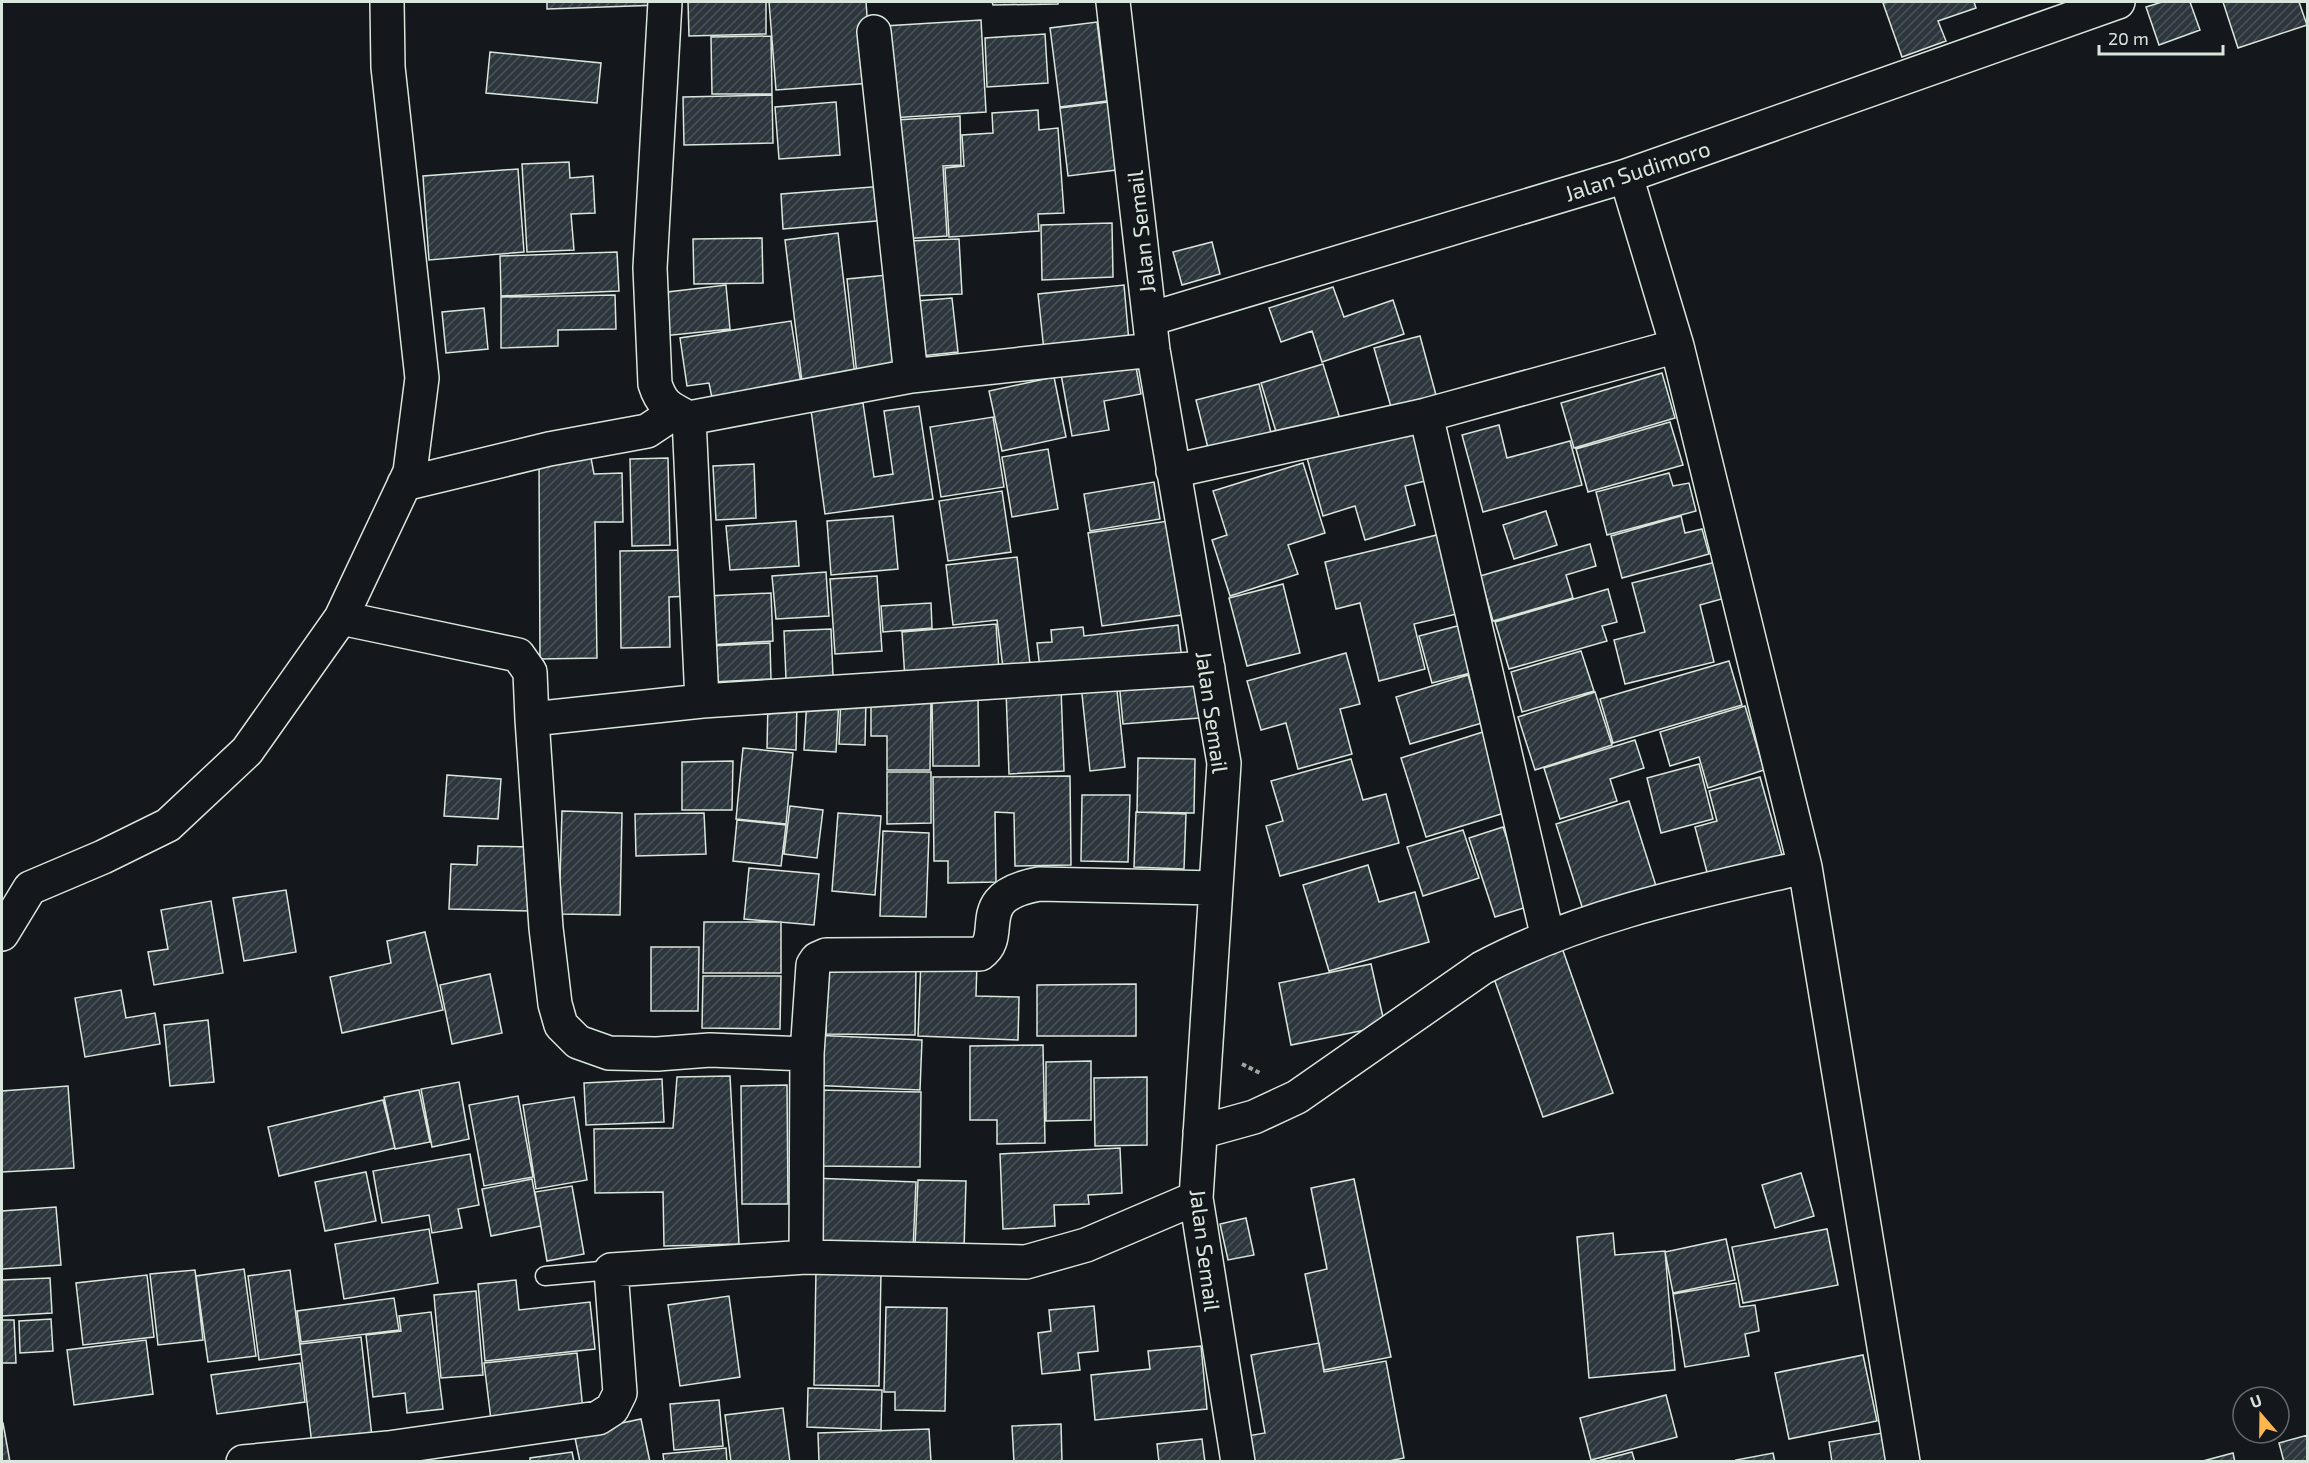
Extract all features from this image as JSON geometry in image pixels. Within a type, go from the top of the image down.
[{"type":"street","points":[[2,934],[30,888],[103,857],[168,825],[247,751],[341,618],[410,472],[422,378],[388,67],[387,2]]},
{"type":"street","points":[[665,2],[650,268],[655,384],[660,399],[680,413]]},
{"type":"street","name":"Jalan Semail","points":[[1113,2],[1151,334],[1224,763],[1196,1198],[1238,1461]]},
{"type":"street","name":"Jalan Sudimoro","points":[[680,413],[1151,334],[1626,176],[2118,2]]},
{"type":"street","points":[[874,32],[911,376]]},
{"type":"street","points":[[1626,176],[1677,346],[1805,867],[1903,1461]]},
{"type":"street","points":[[1173,471],[1426,415],[1677,346]]},
{"type":"street","points":[[404,484],[549,448],[647,431],[680,413]]},
{"type":"street","points":[[680,413],[702,701]]},
{"type":"street","points":[[1426,415],[1548,938]]},
{"type":"street","points":[[341,618],[518,655],[530,672],[546,928],[555,1004],[561,1025],[578,1042],[609,1053],[657,1054],[710,1050],[807,1054]]},
{"type":"street","points":[[532,719],[702,701],[1208,668]]},
{"type":"street","points":[[1200,1132],[1254,1118],[1297,1097],[1482,968],[1548,938],[1684,894],[1805,867]]},
{"type":"street","points":[[806,1257],[807,1054],[813,964],[817,959],[826,955],[980,954],[987,950],[990,941],[992,912],[1000,901],[1023,887],[1039,884],[1216,888]]},
{"type":"street","points":[[243,1461],[389,1455],[598,1418],[612,1409],[620,1393],[611,1270],[806,1257],[1026,1262],[1086,1245],[1196,1198]]},
{"type":"lane","points":[[545,1276],[611,1270]]},
{"type":"path","points":[[1207,1046],[1260,1072],[1297,1097]]},
{"type":"building","points":[[547,2],[660,2],[660,5],[547,9]]},
{"type":"building","points":[[688,2],[766,2],[766,34],[689,36]]},
{"type":"building","points":[[769,2],[866,2],[872,83],[776,90]]},
{"type":"building","points":[[992,2],[1058,2],[1058,4],[993,5]]},
{"type":"building","points":[[1974,2],[1976,8],[1938,21],[1946,41],[1902,57],[1883,3]]},
{"type":"building","points":[[2162,2],[2190,2],[2200,30],[2159,45],[2146,7]]},
{"type":"building","points":[[2223,2],[2299,2],[2307,25],[2238,48]]},
{"type":"building","points":[[981,20],[986,112],[890,118],[884,26]]},
{"type":"building","points":[[1097,22],[1107,101],[1060,107],[1050,28]]},
{"type":"building","points":[[1045,34],[1048,83],[987,87],[985,38]]},
{"type":"building","points":[[771,36],[772,94],[712,94],[711,37]]},
{"type":"building","points":[[490,52],[601,63],[597,103],[486,93]]},
{"type":"building","points":[[772,95],[773,143],[684,145],[683,97]]},
{"type":"building","points":[[836,102],[840,155],[779,159],[775,107]]},
{"type":"building","points":[[1108,102],[1116,170],[1068,176],[1060,108]]},
{"type":"building","points":[[1038,110],[1039,130],[1058,128],[1064,213],[1038,214],[1039,231],[949,237],[945,168],[964,166],[962,135],[993,133],[992,113]]},
{"type":"building","points":[[960,116],[961,165],[943,166],[947,236],[902,239],[896,120]]},
{"type":"building","points":[[569,162],[570,178],[593,176],[595,213],[571,214],[574,250],[527,252],[522,164]]},
{"type":"building","points":[[518,169],[524,252],[429,260],[423,176]]},
{"type":"building","points":[[885,186],[888,220],[783,229],[781,194]]},
{"type":"building","points":[[1112,223],[1113,277],[1042,280],[1041,225]]},
{"type":"building","points":[[838,233],[855,376],[802,382],[785,240]]},
{"type":"building","points":[[762,238],[763,283],[694,284],[693,239]]},
{"type":"building","points":[[959,239],[962,294],[910,296],[908,241]]},
{"type":"building","points":[[1212,242],[1220,274],[1182,285],[1173,252]]},
{"type":"building","points":[[617,252],[619,291],[501,296],[500,256]]},
{"type":"building","points":[[898,274],[908,370],[857,375],[847,279]]},
{"type":"building","points":[[726,285],[730,329],[663,336],[659,293]]},
{"type":"building","points":[[1124,285],[1129,342],[1044,351],[1038,294]]},
{"type":"building","points":[[1333,287],[1344,317],[1393,300],[1404,334],[1322,362],[1312,331],[1281,342],[1269,308]]},
{"type":"building","points":[[615,295],[616,329],[558,330],[558,346],[501,348],[501,297]]},
{"type":"building","points":[[952,298],[958,352],[911,357],[905,302]]},
{"type":"building","points":[[484,308],[488,349],[446,353],[442,312]]},
{"type":"building","points":[[791,321],[801,384],[712,398],[709,383],[687,386],[680,338]]},
{"type":"building","points":[[1420,336],[1436,395],[1391,407],[1374,348]]},
{"type":"building","points":[[1135,362],[1141,394],[1104,401],[1109,430],[1072,436],[1061,374]]},
{"type":"building","points":[[1323,364],[1340,419],[1278,438],[1261,383]]},
{"type":"building","points":[[1662,373],[1675,418],[1574,448],[1561,403]]},
{"type":"building","points":[[1054,377],[1066,437],[1002,451],[989,391]]},
{"type":"building","points":[[1259,384],[1272,437],[1209,452],[1196,400]]},
{"type":"building","points":[[863,403],[874,477],[893,474],[884,411],[919,406],[933,499],[825,514],[811,410]]},
{"type":"building","points":[[993,417],[1004,487],[941,497],[930,427]]},
{"type":"building","points":[[1670,422],[1683,465],[1588,492],[1576,449]]},
{"type":"building","points":[[1499,425],[1507,458],[1570,441],[1582,485],[1483,512],[1462,435]]},
{"type":"building","points":[[1415,428],[1429,480],[1405,486],[1415,525],[1365,540],[1355,506],[1323,516],[1307,458]]},
{"type":"building","points":[[1048,449],[1058,509],[1012,517],[1002,457]]},
{"type":"building","points":[[591,458],[594,474],[622,473],[623,522],[595,522],[597,658],[540,659],[539,460]]},
{"type":"building","points":[[668,458],[670,545],[632,546],[630,459]]},
{"type":"building","points":[[1303,463],[1325,533],[1288,545],[1298,574],[1230,596],[1212,540],[1227,535],[1213,491]]},
{"type":"building","points":[[754,464],[756,518],[716,520],[713,466]]},
{"type":"building","points":[[1669,473],[1673,486],[1689,483],[1696,511],[1607,535],[1596,492]]},
{"type":"building","points":[[1154,482],[1160,519],[1090,531],[1084,494]]},
{"type":"building","points":[[1002,491],[1011,552],[948,561],[939,501]]},
{"type":"building","points":[[1546,511],[1557,545],[1514,559],[1503,525]]},
{"type":"building","points":[[893,516],[898,569],[831,575],[827,521]]},
{"type":"building","points":[[1681,516],[1685,533],[1702,529],[1709,554],[1622,578],[1611,536]]},
{"type":"building","points":[[796,521],[799,566],[730,570],[726,526]]},
{"type":"building","points":[[1168,521],[1182,615],[1102,626],[1088,533]]},
{"type":"building","points":[[1445,533],[1465,612],[1414,624],[1425,669],[1379,681],[1360,603],[1336,609],[1325,562]]},
{"type":"building","points":[[1590,544],[1596,566],[1566,575],[1573,598],[1493,621],[1480,576]]},
{"type":"building","points":[[689,550],[689,596],[669,597],[670,647],[621,648],[620,551]]},
{"type":"building","points":[[1017,557],[1030,664],[1003,668],[997,620],[953,625],[946,565]]},
{"type":"building","points":[[1716,562],[1725,598],[1700,605],[1714,662],[1625,684],[1614,640],[1645,632],[1632,583]]},
{"type":"building","points":[[826,572],[829,616],[776,619],[772,576]]},
{"type":"building","points":[[877,576],[882,651],[835,654],[830,579]]},
{"type":"building","points":[[1283,584],[1300,653],[1247,666],[1229,598]]},
{"type":"building","points":[[1608,589],[1617,622],[1602,626],[1607,641],[1509,669],[1495,622]]},
{"type":"building","points":[[771,593],[773,641],[709,645],[706,596]]},
{"type":"building","points":[[931,603],[932,628],[883,632],[881,606]]},
{"type":"building","points":[[996,624],[999,672],[905,680],[902,632]]},
{"type":"building","points":[[1465,624],[1478,671],[1432,683],[1419,636]]},
{"type":"building","points":[[1178,625],[1182,661],[1041,677],[1037,643],[1052,642],[1051,630],[1083,627],[1084,636]]},
{"type":"building","points":[[831,629],[833,676],[786,679],[784,631]]},
{"type":"building","points":[[770,643],[771,679],[713,682],[711,646]]},
{"type":"building","points":[[1581,651],[1594,691],[1522,712],[1511,672]]},
{"type":"building","points":[[1346,653],[1360,704],[1340,709],[1352,754],[1298,769],[1286,723],[1261,730],[1247,681]]},
{"type":"building","points":[[1729,661],[1742,705],[1613,743],[1600,699]]},
{"type":"building","points":[[1195,674],[1199,718],[1123,724],[1119,681]]},
{"type":"building","points":[[1468,675],[1482,723],[1410,744],[1396,697]]},
{"type":"building","points":[[1116,681],[1125,767],[1090,771],[1081,685]]},
{"type":"building","points":[[1061,688],[1064,771],[1009,774],[1006,690]]},
{"type":"building","points":[[1595,692],[1612,745],[1535,770],[1518,717]]},
{"type":"building","points":[[978,697],[979,766],[933,766],[932,698]]},
{"type":"building","points":[[807,698],[839,699],[836,752],[804,750]]},
{"type":"building","points":[[841,698],[866,699],[865,745],[839,744]]},
{"type":"building","points":[[931,698],[930,770],[887,770],[887,736],[871,736],[871,699]]},
{"type":"building","points":[[768,701],[797,703],[796,750],[767,748]]},
{"type":"building","points":[[1745,706],[1764,770],[1708,788],[1699,757],[1670,766],[1660,732]]},
{"type":"building","points":[[1486,731],[1511,811],[1426,837],[1401,758]]},
{"type":"building","points":[[1635,740],[1644,768],[1610,779],[1617,801],[1560,819],[1544,768]]},
{"type":"building","points":[[743,748],[793,753],[786,824],[736,819]]},
{"type":"building","points":[[1138,758],[1195,759],[1194,813],[1137,812]]},
{"type":"building","points":[[1351,759],[1363,800],[1386,794],[1399,843],[1280,876],[1266,826],[1283,821],[1271,781]]},
{"type":"building","points":[[733,761],[732,810],[682,810],[682,762]]},
{"type":"building","points":[[1699,764],[1713,819],[1661,833],[1647,778]]},
{"type":"building","points":[[887,772],[931,772],[931,823],[887,824]]},
{"type":"building","points":[[447,775],[501,779],[498,819],[444,816]]},
{"type":"building","points":[[1070,776],[1071,865],[1015,866],[1014,813],[995,812],[996,882],[948,883],[948,861],[934,861],[933,777]]},
{"type":"building","points":[[1760,777],[1782,855],[1708,876],[1695,827],[1717,821],[1709,791]]},
{"type":"building","points":[[1082,795],[1130,795],[1128,862],[1081,861]]},
{"type":"building","points":[[1629,801],[1657,889],[1584,913],[1556,824]]},
{"type":"building","points":[[790,806],[823,810],[817,858],[784,854]]},
{"type":"building","points":[[562,811],[622,813],[620,915],[559,914]]},
{"type":"building","points":[[1136,812],[1186,814],[1184,869],[1134,867]]},
{"type":"building","points":[[704,813],[706,854],[636,856],[635,814]]},
{"type":"building","points":[[838,813],[881,816],[875,895],[832,891]]},
{"type":"building","points":[[737,820],[786,825],[781,866],[733,861]]},
{"type":"building","points":[[1503,827],[1530,906],[1495,917],[1469,838]]},
{"type":"building","points":[[1463,830],[1479,878],[1423,896],[1407,847]]},
{"type":"building","points":[[883,831],[929,833],[926,917],[880,916]]},
{"type":"building","points":[[478,846],[533,847],[531,911],[449,909],[451,864],[477,865]]},
{"type":"building","points":[[1368,865],[1379,902],[1415,892],[1429,942],[1329,971],[1303,885]]},
{"type":"building","points":[[749,868],[819,874],[814,925],[744,919]]},
{"type":"building","points":[[286,890],[296,952],[244,961],[233,898]]},
{"type":"building","points":[[211,901],[223,973],[154,985],[148,952],[168,949],[161,910]]},
{"type":"building","points":[[704,922],[781,922],[781,973],[703,973]]},
{"type":"building","points":[[425,932],[443,1010],[342,1033],[330,977],[391,963],[387,941]]},
{"type":"building","points":[[1561,945],[1613,1093],[1543,1117],[1491,970]]},
{"type":"building","points":[[651,947],[699,947],[698,1011],[651,1011]]},
{"type":"building","points":[[921,960],[977,962],[976,996],[1019,997],[1018,1040],[918,1036]]},
{"type":"building","points":[[1371,964],[1385,1026],[1291,1045],[1279,983]]},
{"type":"building","points":[[827,965],[916,966],[915,1035],[826,1034]]},
{"type":"building","points":[[490,974],[502,1033],[452,1044],[440,985]]},
{"type":"building","points":[[703,976],[781,976],[780,1029],[702,1028]]},
{"type":"building","points":[[1136,984],[1136,1036],[1037,1036],[1037,985]]},
{"type":"building","points":[[121,990],[126,1018],[155,1013],[160,1044],[85,1057],[75,998]]},
{"type":"building","points":[[208,1020],[214,1082],[170,1086],[164,1025]]},
{"type":"building","points":[[812,1035],[922,1040],[920,1090],[809,1085]]},
{"type":"building","points":[[1043,1045],[1045,1143],[997,1144],[997,1120],[970,1120],[970,1046]]},
{"type":"building","points":[[1091,1061],[1091,1120],[1046,1121],[1046,1062]]},
{"type":"building","points":[[730,1076],[739,1244],[664,1246],[663,1192],[595,1193],[594,1129],[673,1128],[677,1077]]},
{"type":"building","points":[[1147,1077],[1147,1145],[1095,1146],[1094,1078]]},
{"type":"building","points":[[662,1079],[664,1122],[586,1125],[584,1083]]},
{"type":"building","points":[[459,1082],[469,1139],[432,1147],[421,1089]]},
{"type":"building","points":[[787,1085],[788,1204],[742,1204],[741,1086]]},
{"type":"building","points":[[68,1086],[74,1168],[2,1172],[2,1091]]},
{"type":"building","points":[[419,1090],[430,1142],[395,1149],[384,1097]]},
{"type":"building","points":[[816,1090],[921,1092],[920,1167],[815,1166]]},
{"type":"building","points":[[518,1096],[533,1177],[484,1186],[469,1105]]},
{"type":"building","points":[[574,1097],[587,1180],[536,1189],[523,1105]]},
{"type":"building","points":[[383,1100],[395,1148],[279,1176],[268,1127]]},
{"type":"building","points":[[1120,1148],[1122,1193],[1088,1195],[1089,1204],[1054,1205],[1055,1226],[1003,1229],[1000,1154]]},
{"type":"building","points":[[470,1154],[479,1205],[458,1209],[462,1228],[432,1233],[429,1215],[382,1223],[373,1171]]},
{"type":"building","points":[[366,1172],[376,1221],[325,1231],[315,1182]]},
{"type":"building","points":[[1801,1173],[1814,1216],[1775,1228],[1762,1185]]},
{"type":"building","points":[[812,1178],[916,1182],[913,1250],[809,1247]]},
{"type":"building","points":[[532,1179],[541,1226],[491,1236],[482,1189]]},
{"type":"building","points":[[1354,1179],[1391,1357],[1324,1370],[1305,1274],[1327,1269],[1311,1188]]},
{"type":"building","points":[[918,1180],[966,1181],[964,1249],[915,1247]]},
{"type":"building","points":[[572,1186],[584,1254],[547,1261],[535,1192]]},
{"type":"building","points":[[56,1207],[61,1265],[2,1269],[2,1211]]},
{"type":"building","points":[[1246,1218],[1254,1255],[1228,1260],[1220,1224]]},
{"type":"building","points":[[429,1229],[438,1283],[344,1299],[335,1244]]},
{"type":"building","points":[[1827,1229],[1838,1285],[1743,1303],[1732,1247]]},
{"type":"building","points":[[1613,1233],[1615,1255],[1665,1251],[1675,1370],[1589,1378],[1577,1237]]},
{"type":"building","points":[[1726,1239],[1735,1280],[1673,1293],[1665,1252]]},
{"type":"building","points":[[244,1269],[256,1356],[208,1362],[196,1276]]},
{"type":"building","points":[[195,1270],[203,1340],[158,1345],[150,1274]]},
{"type":"building","points":[[290,1270],[301,1354],[259,1360],[248,1276]]},
{"type":"building","points":[[816,1270],[881,1271],[879,1386],[814,1385]]},
{"type":"building","points":[[147,1275],[154,1337],[83,1345],[76,1283]]},
{"type":"building","points":[[50,1278],[52,1313],[2,1316],[2,1280]]},
{"type":"building","points":[[516,1280],[519,1310],[590,1302],[595,1349],[485,1361],[478,1284]]},
{"type":"building","points":[[1736,1283],[1740,1307],[1755,1305],[1759,1331],[1745,1334],[1749,1356],[1685,1367],[1673,1294]]},
{"type":"building","points":[[476,1291],[483,1375],[441,1378],[434,1295]]},
{"type":"building","points":[[729,1296],[740,1377],[680,1386],[668,1305]]},
{"type":"building","points":[[394,1298],[399,1330],[301,1342],[297,1311]]},
{"type":"building","points":[[1094,1306],[1098,1351],[1078,1353],[1080,1370],[1042,1374],[1038,1333],[1051,1331],[1049,1310]]},
{"type":"building","points":[[886,1307],[947,1308],[945,1411],[895,1410],[895,1392],[884,1392]]},
{"type":"building","points":[[431,1312],[443,1409],[407,1413],[405,1393],[373,1397],[366,1335],[401,1331],[399,1316]]},
{"type":"building","points":[[51,1319],[53,1351],[20,1353],[19,1321]]},
{"type":"building","points":[[2,1320],[14,1320],[16,1363],[2,1363]]},
{"type":"building","points":[[361,1337],[373,1446],[313,1453],[300,1344]]},
{"type":"building","points":[[146,1340],[153,1394],[74,1405],[67,1350]]},
{"type":"building","points":[[1319,1343],[1324,1372],[1386,1361],[1404,1458],[1384,1462],[1252,1462],[1247,1436],[1265,1433],[1251,1355]]},
{"type":"building","points":[[1201,1346],[1207,1409],[1095,1420],[1091,1375],[1150,1369],[1148,1351]]},
{"type":"building","points":[[577,1353],[583,1410],[491,1420],[484,1363]]},
{"type":"building","points":[[1863,1355],[1877,1421],[1789,1439],[1775,1373]]},
{"type":"building","points":[[300,1363],[305,1402],[217,1414],[211,1375]]},
{"type":"building","points":[[808,1388],[882,1390],[881,1430],[807,1427]]},
{"type":"building","points":[[1666,1395],[1677,1437],[1591,1460],[1580,1418]]},
{"type":"building","points":[[719,1400],[723,1446],[674,1450],[670,1404]]},
{"type":"building","points":[[783,1408],[790,1462],[731,1462],[725,1415]]},
{"type":"building","points":[[641,1419],[650,1462],[580,1462],[574,1433]]},
{"type":"building","points":[[3,1423],[10,1462],[2,1462]]},
{"type":"building","points":[[1061,1424],[1062,1462],[1014,1462],[1012,1426]]},
{"type":"building","points":[[929,1429],[931,1462],[819,1462],[818,1433]]},
{"type":"building","points":[[1882,1433],[1887,1462],[1832,1462],[1829,1442]]},
{"type":"building","points":[[2308,1435],[2308,1462],[2284,1462],[2280,1445],[2291,1445],[2291,1440]]},
{"type":"building","points":[[1202,1439],[1205,1462],[1159,1462],[1157,1444]]},
{"type":"building","points":[[726,1448],[727,1462],[664,1462],[663,1454]]},
{"type":"building","points":[[572,1452],[574,1462],[530,1462],[530,1458]]},
{"type":"building","points":[[1632,1452],[1635,1462],[1594,1462]]},
{"type":"building","points":[[1773,1453],[1775,1462],[1737,1462],[1736,1460]]},
{"type":"building","points":[[2233,1453],[2235,1462],[2199,1462]]}]
